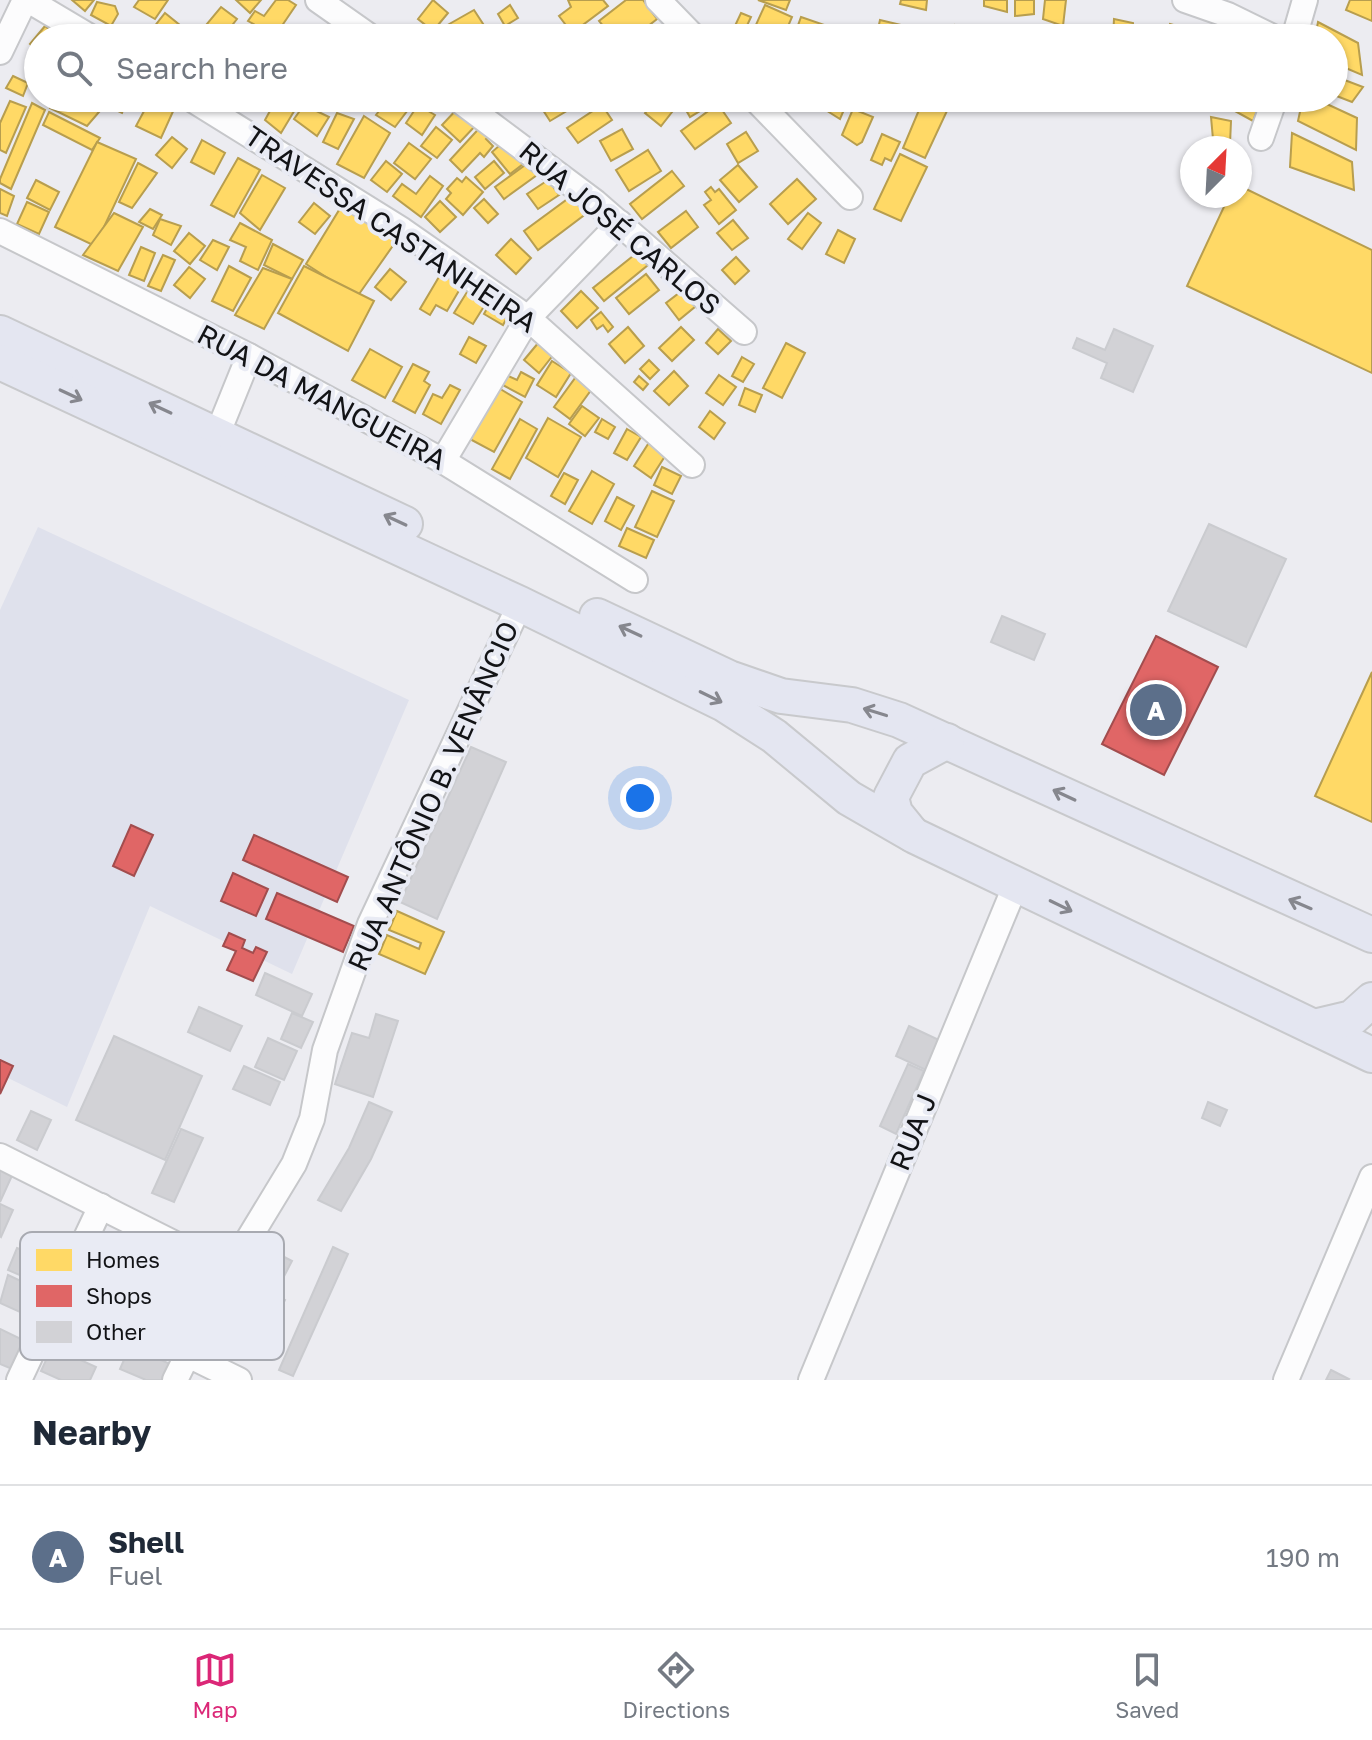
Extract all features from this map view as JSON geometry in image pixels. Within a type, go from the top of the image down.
[{"type":"highway","points":[[0,333],[729,678],[781,696],[852,705],[899,720],[1369,936]]},
{"type":"highway","points":[[0,362],[520,604],[724,704],[774,736],[849,798],[915,836],[1372,1055]]},
{"type":"highway","points":[[915,836],[895,813],[891,797],[910,761],[947,741]]},
{"type":"highway","points":[[1314,1027],[1352,1018],[1372,1000]]},
{"type":"street","points":[[0,52],[27,0],[68,24]]},
{"type":"street","points":[[318,0],[352,24]]},
{"type":"street","points":[[658,0],[681,24]]},
{"type":"street","points":[[1185,0],[1246,24]]},
{"type":"street","points":[[1298,24],[1305,0]]},
{"type":"street","name":"TRAVESSA CASTANHEIRA","points":[[212,112],[402,230],[528,318],[692,465]]},
{"type":"street","name":"RUA JOSÉ CARLOS","points":[[476,112],[539,156],[744,332]]},
{"type":"street","points":[[768,112],[850,197]]},
{"type":"street","points":[[1261,138],[1270,112]]},
{"type":"street","points":[[443,461],[528,318],[620,223]]},
{"type":"street","name":"RUA DA MANGUEIRA","points":[[0,231],[249,356],[443,461],[635,580]]},
{"type":"street","points":[[217,435],[249,356]]},
{"type":"street","name":"RUA ANTÔNIO B. VENÂNCIO","points":[[253,1232],[294,1164],[312,1119],[325,1050],[370,924],[520,604]]},
{"type":"street","name":"RUA J","points":[[811,1380],[1016,884]]},
{"type":"street","points":[[0,1156],[152,1232]]},
{"type":"street","points":[[1286,1380],[1372,1177]]},
{"type":"street","points":[[89,1232],[101,1206]]},
{"type":"street","points":[[19,1380],[28,1360]]},
{"type":"street","name":"RUA ANTÔNIO B. VENÂNCIO","points":[[175,1380],[183,1360]]},
{"type":"street","points":[[198,1360],[239,1380]]},
{"type":"shaded area","points":[[38,527],[409,700],[292,974],[150,906],[67,1107],[0,1074],[0,610]]},
{"type":"building: Homes","points":[[72,0],[94,0],[85,11]]},
{"type":"building: Homes","points":[[139,0],[168,0],[155,19],[134,7]]},
{"type":"building: Homes","points":[[236,0],[261,0],[250,13]]},
{"type":"building: Homes","points":[[276,0],[288,0],[296,5],[283,24],[253,24],[248,21],[255,11],[264,16]]},
{"type":"building: Homes","points":[[433,0],[448,13],[439,24],[424,24],[418,19]]},
{"type":"building: Homes","points":[[568,0],[603,0],[608,6],[584,24],[565,24],[559,16],[571,7]]},
{"type":"building: Homes","points":[[626,0],[643,0],[657,19],[651,24],[601,24],[599,21]]},
{"type":"building: Homes","points":[[758,0],[790,0],[786,10]]},
{"type":"building: Homes","points":[[901,0],[927,0],[926,10],[900,4]]},
{"type":"building: Homes","points":[[984,0],[1007,0],[1007,12],[984,6]]},
{"type":"building: Homes","points":[[1015,0],[1034,0],[1034,14],[1015,16]]},
{"type":"building: Homes","points":[[1045,0],[1066,0],[1063,24],[1043,19]]},
{"type":"building: Homes","points":[[1350,0],[1372,0],[1372,21],[1346,10]]},
{"type":"building: Homes","points":[[97,2],[115,6],[118,14],[112,24],[91,15]]},
{"type":"building: Homes","points":[[510,5],[518,18],[504,24],[498,14]]},
{"type":"building: Homes","points":[[765,5],[792,17],[789,24],[756,24]]},
{"type":"building: Homes","points":[[221,7],[237,19],[233,24],[207,24]]},
{"type":"building: Homes","points":[[474,10],[483,24],[449,24]]},
{"type":"building: Homes","points":[[165,13],[179,24],[156,24]]},
{"type":"building: Homes","points":[[741,13],[751,17],[748,24],[736,24]]},
{"type":"building: Homes","points":[[801,17],[821,24],[798,24]]},
{"type":"building: Homes","points":[[1114,19],[1133,23],[1133,24],[1114,24]]},
{"type":"building: Homes","points":[[1348,38],[1358,43],[1362,75],[1348,69]]},
{"type":"building: Homes","points":[[13,76],[24,81],[23,96],[6,88]]},
{"type":"building: Homes","points":[[1348,81],[1363,87],[1352,102],[1348,100]]},
{"type":"building: Homes","points":[[10,101],[24,106],[6,153],[0,150],[0,123]]},
{"type":"building: Homes","points":[[28,112],[44,112],[11,189],[0,183]]},
{"type":"building: Homes","points":[[49,112],[100,138],[92,150],[43,125]]},
{"type":"building: Homes","points":[[58,112],[99,112],[87,126]]},
{"type":"building: Homes","points":[[144,112],[173,112],[161,138],[136,126]]},
{"type":"building: Homes","points":[[269,112],[294,112],[281,133],[265,120]]},
{"type":"building: Homes","points":[[299,112],[319,112],[329,117],[317,136],[294,119]]},
{"type":"building: Homes","points":[[378,112],[406,112],[395,127],[376,115]]},
{"type":"building: Homes","points":[[413,112],[435,115],[422,135],[406,123]]},
{"type":"building: Homes","points":[[454,112],[464,112],[477,124],[460,142],[442,125]]},
{"type":"building: Homes","points":[[544,112],[565,112],[550,121]]},
{"type":"building: Homes","points":[[591,112],[607,112],[612,120],[578,143],[567,128]]},
{"type":"building: Homes","points":[[646,112],[672,112],[661,126]]},
{"type":"building: Homes","points":[[707,112],[723,112],[731,123],[695,149],[681,131]]},
{"type":"building: Homes","points":[[829,112],[843,112],[840,119]]},
{"type":"building: Homes","points":[[852,112],[873,117],[862,142],[857,145],[842,135]]},
{"type":"building: Homes","points":[[918,112],[946,112],[925,158],[903,148]]},
{"type":"building: Homes","points":[[1237,112],[1257,112],[1253,121]]},
{"type":"building: Homes","points":[[1300,112],[1344,112],[1357,118],[1356,150],[1298,121]]},
{"type":"building: Homes","points":[[337,113],[354,119],[338,149],[323,142]]},
{"type":"building: Homes","points":[[364,116],[390,133],[364,178],[337,164]]},
{"type":"building: Homes","points":[[1211,117],[1231,121],[1230,136],[1213,136]]},
{"type":"building: Homes","points":[[485,122],[494,131],[486,139],[493,146],[484,157],[480,153],[462,172],[450,160]]},
{"type":"building: Homes","points":[[436,127],[452,140],[437,158],[421,146]]},
{"type":"building: Homes","points":[[622,129],[633,149],[611,161],[600,141]]},
{"type":"building: Homes","points":[[746,132],[758,151],[738,163],[727,144]]},
{"type":"building: Homes","points":[[1292,133],[1352,162],[1354,190],[1290,167]]},
{"type":"building: Homes","points":[[882,134],[900,142],[891,161],[885,158],[882,165],[871,160]]},
{"type":"building: Homes","points":[[172,137],[187,149],[172,168],[156,155]]},
{"type":"building: Homes","points":[[508,138],[527,161],[510,174],[492,152]]},
{"type":"building: Homes","points":[[202,140],[225,153],[214,174],[191,162]]},
{"type":"building: Homes","points":[[97,142],[136,159],[95,246],[55,227]]},
{"type":"building: Homes","points":[[409,143],[431,159],[415,179],[394,163]]},
{"type":"building: Homes","points":[[648,150],[661,171],[629,191],[616,170]]},
{"type":"building: Homes","points":[[900,154],[927,167],[901,221],[874,209]]},
{"type":"building: Homes","points":[[238,158],[260,170],[234,217],[211,205]]},
{"type":"building: Homes","points":[[386,161],[402,174],[387,192],[371,180]]},
{"type":"building: Homes","points":[[494,161],[504,173],[485,189],[475,177]]},
{"type":"building: Homes","points":[[138,163],[157,173],[132,208],[119,202]]},
{"type":"building: Homes","points":[[528,163],[537,175],[504,199],[495,187]]},
{"type":"building: Homes","points":[[738,165],[757,187],[739,202],[720,180]]},
{"type":"building: Homes","points":[[672,171],[684,186],[642,219],[630,204]]},
{"type":"building: Homes","points":[[262,175],[285,188],[260,230],[240,213]]},
{"type":"building: Homes","points":[[430,176],[443,186],[421,217],[393,196],[402,184],[416,194]]},
{"type":"building: Homes","points":[[466,177],[483,192],[463,215],[446,199],[451,193],[447,189],[457,178],[462,182]]},
{"type":"building: Homes","points":[[797,179],[816,199],[788,224],[770,204]]},
{"type":"building: Homes","points":[[36,180],[59,192],[50,210],[27,198]]},
{"type":"building: Homes","points":[[548,180],[559,195],[538,209],[527,194]]},
{"type":"building: Homes","points":[[711,187],[715,192],[719,189],[736,210],[719,224],[704,205],[711,200],[705,192]]},
{"type":"building: Homes","points":[[0,189],[14,196],[7,216],[0,213]]},
{"type":"building: Homes","points":[[1252,192],[1372,250],[1372,373],[1187,286],[1223,208],[1252,208]]},
{"type":"building: Homes","points":[[573,195],[587,213],[538,250],[524,231]]},
{"type":"building: Homes","points":[[484,199],[498,214],[488,223],[474,208]]},
{"type":"building: Homes","points":[[440,201],[456,217],[440,232],[425,217]]},
{"type":"building: Homes","points":[[27,202],[49,212],[39,234],[17,224]]},
{"type":"building: Homes","points":[[344,202],[399,237],[357,297],[306,264]]},
{"type":"building: Homes","points":[[314,203],[330,216],[315,234],[299,222]]},
{"type":"building: Homes","points":[[150,209],[162,215],[153,229],[139,222]]},
{"type":"building: Homes","points":[[686,211],[698,227],[671,248],[658,232]]},
{"type":"building: Homes","points":[[114,213],[143,227],[118,271],[83,255]]},
{"type":"building: Homes","points":[[808,213],[821,223],[802,249],[788,239]]},
{"type":"building: Homes","points":[[160,219],[181,226],[171,245],[153,235]]},
{"type":"building: Homes","points":[[733,220],[748,238],[732,250],[717,233]]},
{"type":"building: Homes","points":[[240,223],[272,240],[258,270],[240,261],[246,247],[230,240]]},
{"type":"building: Homes","points":[[838,230],[855,239],[844,263],[826,254]]},
{"type":"building: Homes","points":[[189,233],[205,246],[190,264],[174,251]]},
{"type":"building: Homes","points":[[511,239],[531,258],[516,274],[496,255]]},
{"type":"building: Homes","points":[[213,240],[229,247],[217,270],[200,260]]},
{"type":"building: Homes","points":[[273,244],[303,260],[292,279],[264,265]]},
{"type":"building: Homes","points":[[141,247],[155,253],[144,281],[129,275]]},
{"type":"building: Homes","points":[[638,252],[648,265],[604,301],[593,288]]},
{"type":"building: Homes","points":[[163,255],[175,260],[161,291],[148,286]]},
{"type":"building: Homes","points":[[736,257],[749,271],[735,284],[722,270]]},
{"type":"building: Homes","points":[[229,266],[251,278],[233,311],[212,301]]},
{"type":"building: Homes","points":[[304,266],[374,301],[348,351],[278,313]]},
{"type":"building: Homes","points":[[189,267],[205,279],[190,298],[174,285]]},
{"type":"building: Homes","points":[[263,268],[292,279],[264,329],[235,315]]},
{"type":"building: Homes","points":[[390,269],[406,282],[391,300],[375,287]]},
{"type":"building: Homes","points":[[443,270],[464,282],[447,311],[436,305],[430,315],[420,309]]},
{"type":"building: Homes","points":[[646,274],[659,290],[629,314],[616,298]]},
{"type":"building: Homes","points":[[683,290],[696,306],[679,320],[666,303]]},
{"type":"building: Homes","points":[[581,291],[598,308],[577,328],[561,311]]},
{"type":"building: Homes","points":[[467,292],[486,303],[473,324],[454,313]]},
{"type":"building: Homes","points":[[494,296],[510,312],[503,325],[484,314]]},
{"type":"building: Homes","points":[[601,312],[613,327],[608,332],[603,325],[597,329],[591,320]]},
{"type":"building: Homes","points":[[628,327],[644,346],[625,363],[609,344]]},
{"type":"building: Homes","points":[[681,327],[694,340],[672,361],[659,348]]},
{"type":"building: Homes","points":[[718,329],[731,341],[718,354],[706,343]]},
{"type":"building: Homes","points":[[469,337],[486,346],[476,363],[460,354]]},
{"type":"building: Homes","points":[[539,342],[554,354],[539,373],[524,360]]},
{"type":"building: Homes","points":[[786,343],[805,353],[782,398],[763,388]]},
{"type":"building: Homes","points":[[370,349],[402,367],[385,398],[352,380]]},
{"type":"building: Homes","points":[[742,357],[754,364],[743,382],[732,376]]},
{"type":"building: Homes","points":[[649,360],[659,370],[650,379],[640,369]]},
{"type":"building: Homes","points":[[552,361],[571,373],[556,397],[537,385]]},
{"type":"building: Homes","points":[[413,364],[429,372],[424,381],[430,385],[415,413],[393,401]]},
{"type":"building: Homes","points":[[674,371],[688,386],[669,405],[654,391]]},
{"type":"building: Homes","points":[[521,372],[534,379],[525,397],[501,384],[506,375],[517,380]]},
{"type":"building: Homes","points":[[578,374],[594,386],[570,419],[554,407]]},
{"type":"building: Homes","points":[[719,375],[736,387],[723,405],[706,393]]},
{"type":"building: Homes","points":[[639,376],[648,384],[643,390],[634,382]]},
{"type":"building: Homes","points":[[450,385],[460,390],[441,424],[423,414],[433,394],[442,398]]},
{"type":"building: Homes","points":[[497,387],[522,402],[494,452],[468,438]]},
{"type":"building: Homes","points":[[745,388],[762,395],[755,412],[739,405]]},
{"type":"building: Homes","points":[[582,406],[599,418],[585,436],[569,424]]},
{"type":"building: Homes","points":[[710,411],[725,423],[714,439],[699,427]]},
{"type":"building: Homes","points":[[548,418],[581,437],[558,477],[526,458]]},
{"type":"building: Homes","points":[[520,419],[537,429],[510,479],[492,469]]},
{"type":"building: Homes","points":[[602,419],[615,427],[608,439],[595,432]]},
{"type":"building: Homes","points":[[627,429],[641,437],[627,460],[614,453]]},
{"type":"building: Homes","points":[[650,441],[667,453],[651,478],[634,466]]},
{"type":"building: Homes","points":[[662,467],[681,476],[672,494],[654,485]]},
{"type":"building: Homes","points":[[592,471],[614,484],[592,524],[569,511]]},
{"type":"building: Homes","points":[[564,473],[578,480],[565,504],[551,496]]},
{"type":"building: Homes","points":[[652,491],[674,501],[657,537],[635,527]]},
{"type":"building: Homes","points":[[617,497],[634,506],[621,530],[605,521]]},
{"type":"building: Homes","points":[[627,528],[654,540],[646,558],[619,546]]},
{"type":"building: Homes","points":[[1372,672],[1372,822],[1315,796]]},
{"type":"building: Homes","points":[[397,911],[444,932],[425,974],[379,954],[387,935],[419,949],[421,943],[389,930]]},
{"type":"building: Shops","points":[[1156,636],[1218,667],[1164,775],[1102,744]]},
{"type":"building: Shops","points":[[131,825],[153,835],[134,876],[113,866]]},
{"type":"building: Shops","points":[[254,835],[348,877],[337,902],[243,860]]},
{"type":"building: Shops","points":[[233,873],[268,889],[256,916],[221,901]]},
{"type":"building: Shops","points":[[277,893],[354,926],[343,952],[266,919]]},
{"type":"building: Shops","points":[[229,933],[245,940],[242,948],[253,953],[256,947],[267,952],[253,981],[227,970],[236,951],[223,946]]},
{"type":"building: Shops","points":[[0,1060],[13,1066],[0,1094]]},
{"type":"building: Other","points":[[1114,329],[1153,346],[1133,392],[1101,378],[1107,363],[1073,348],[1077,338],[1105,350]]},
{"type":"building: Other","points":[[1209,524],[1286,559],[1246,647],[1168,611]]},
{"type":"building: Other","points":[[1002,616],[1045,634],[1034,660],[991,642]]},
{"type":"building: Other","points":[[471,747],[506,762],[437,919],[400,902]]},
{"type":"building: Other","points":[[265,973],[312,994],[302,1016],[256,995]]},
{"type":"building: Other","points":[[199,1007],[242,1026],[230,1051],[188,1032]]},
{"type":"building: Other","points":[[292,1013],[313,1022],[301,1048],[281,1039]]},
{"type":"building: Other","points":[[376,1014],[398,1021],[373,1097],[335,1084],[352,1033],[369,1038]]},
{"type":"building: Other","points":[[909,1026],[939,1040],[926,1070],[896,1056]]},
{"type":"building: Other","points":[[114,1036],[202,1076],[165,1160],[76,1120]]},
{"type":"building: Other","points":[[268,1038],[297,1051],[284,1080],[255,1067]]},
{"type":"building: Other","points":[[908,1064],[924,1071],[896,1134],[880,1126]]},
{"type":"building: Other","points":[[244,1066],[280,1082],[270,1105],[233,1089]]},
{"type":"building: Other","points":[[369,1102],[392,1112],[371,1159],[341,1211],[318,1200],[349,1148]]},
{"type":"building: Other","points":[[1208,1102],[1227,1110],[1220,1126],[1202,1118]]},
{"type":"building: Other","points":[[31,1111],[51,1120],[37,1150],[17,1140]]},
{"type":"building: Other","points":[[181,1129],[203,1138],[174,1202],[152,1193]]},
{"type":"building: Other","points":[[0,1163],[15,1169],[0,1202]]},
{"type":"building: Other","points":[[0,1204],[13,1210],[1,1237],[0,1236]]},
{"type":"building: Other","points":[[333,1247],[348,1254],[293,1376],[279,1370]]},
{"type":"building: Other","points":[[17,1248],[20,1249],[20,1275],[8,1270]]},
{"type":"building: Other","points":[[284,1257],[292,1261],[284,1276]]},
{"type":"building: Other","points":[[8,1275],[20,1281],[20,1312],[0,1303]]},
{"type":"building: Other","points":[[0,1329],[20,1339],[20,1352],[12,1369],[0,1364]]},
{"type":"building: Other","points":[[46,1360],[81,1360],[96,1367],[90,1380],[61,1380],[41,1371]]},
{"type":"building: Other","points":[[124,1360],[161,1360],[170,1364],[163,1380],[146,1380],[120,1369]]},
{"type":"building: Other","points":[[1331,1370],[1349,1379],[1326,1380]]},
{"type":"place","name":"Shell","points":[[1156,710]]}]
